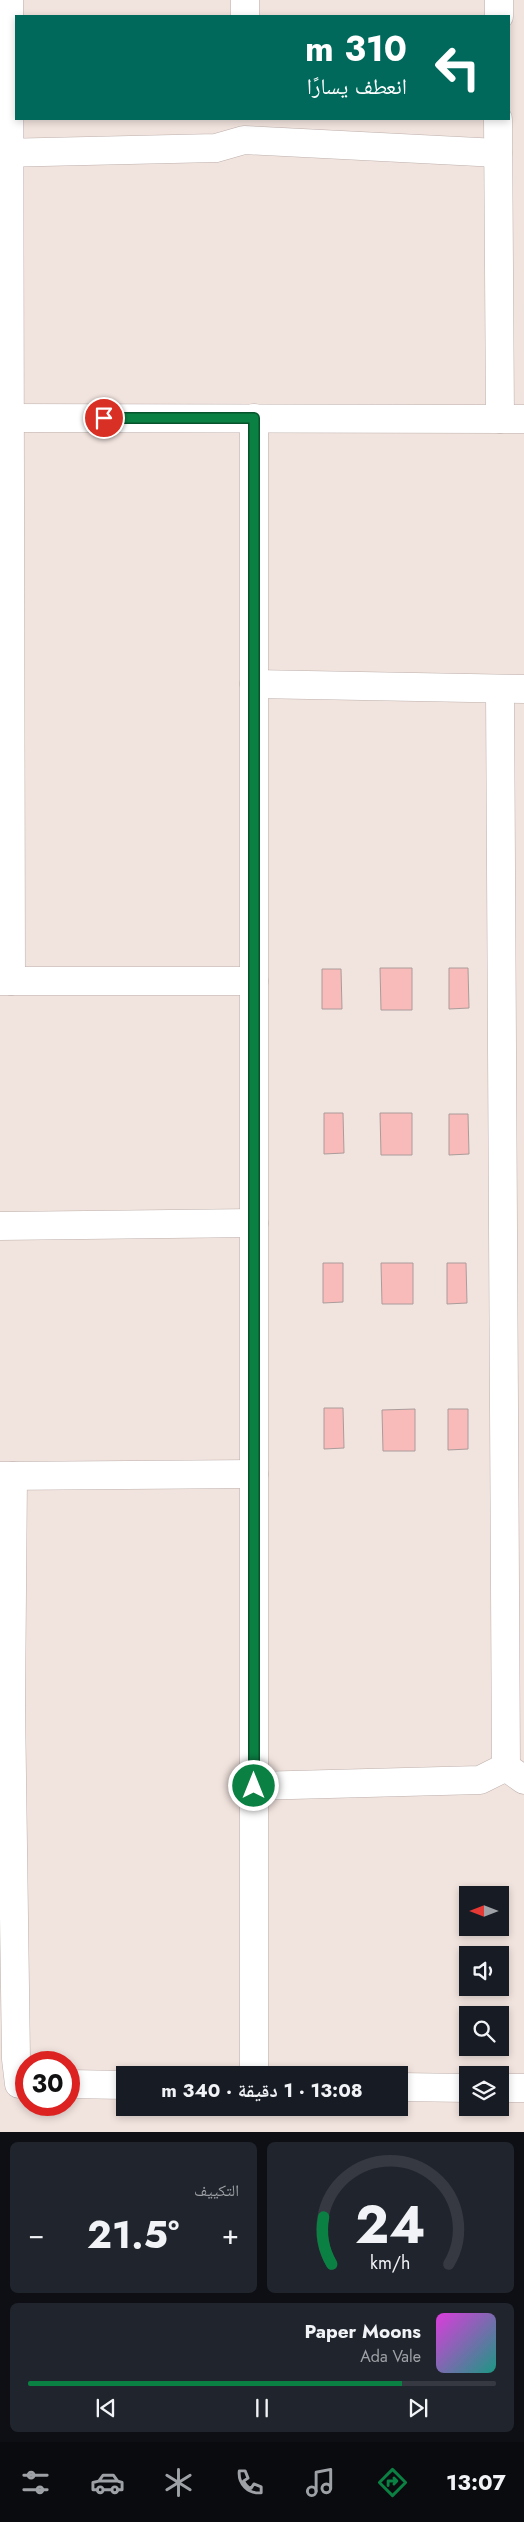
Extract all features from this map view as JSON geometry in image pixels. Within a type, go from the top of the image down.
[{"type":"street","points":[[9,0],[4,153],[6,981],[254,981]]},
{"type":"street","points":[[245,0],[245,15]]},
{"type":"street","points":[[499,15],[500,0]]},
{"type":"street","points":[[5,418],[512,419],[498,153],[498,120]]},
{"type":"street","points":[[4,153],[216,148],[244,129],[498,153]]},
{"type":"street","points":[[254,418],[254,2066]]},
{"type":"street","points":[[254,684],[512,689],[515,1774],[480,1780],[254,1786]]},
{"type":"street","points":[[0,1226],[254,1223]]},
{"type":"street","points":[[16,2051],[6,1706],[7,1476],[254,1474]]},
{"type":"street","points":[[80,2084],[116,2085]]},
{"type":"street","points":[[408,2087],[459,2088]]},
{"type":"street","points":[[509,2088],[524,2088]]},
{"type":"building","points":[[380,968],[412,968],[412,1010],[381,1010]]},
{"type":"building","points":[[449,968],[468,968],[469,1008],[449,1009]]},
{"type":"building","points":[[322,969],[341,969],[342,1009],[322,1009]]},
{"type":"building","points":[[324,1113],[343,1113],[344,1153],[324,1154]]},
{"type":"building","points":[[380,1113],[412,1113],[412,1155],[381,1155]]},
{"type":"building","points":[[449,1114],[468,1114],[469,1154],[449,1155]]},
{"type":"building","points":[[323,1263],[343,1263],[343,1302],[323,1303]]},
{"type":"building","points":[[381,1263],[413,1263],[413,1304],[382,1304]]},
{"type":"building","points":[[447,1263],[466,1263],[467,1303],[447,1304]]},
{"type":"building","points":[[324,1408],[343,1408],[344,1448],[324,1449]]},
{"type":"building","points":[[415,1409],[415,1451],[383,1451],[382,1410]]},
{"type":"building","points":[[448,1409],[468,1409],[468,1449],[448,1450]]},
{"type":"route","points":[[104,418],[254,418],[254,1786]]}]
